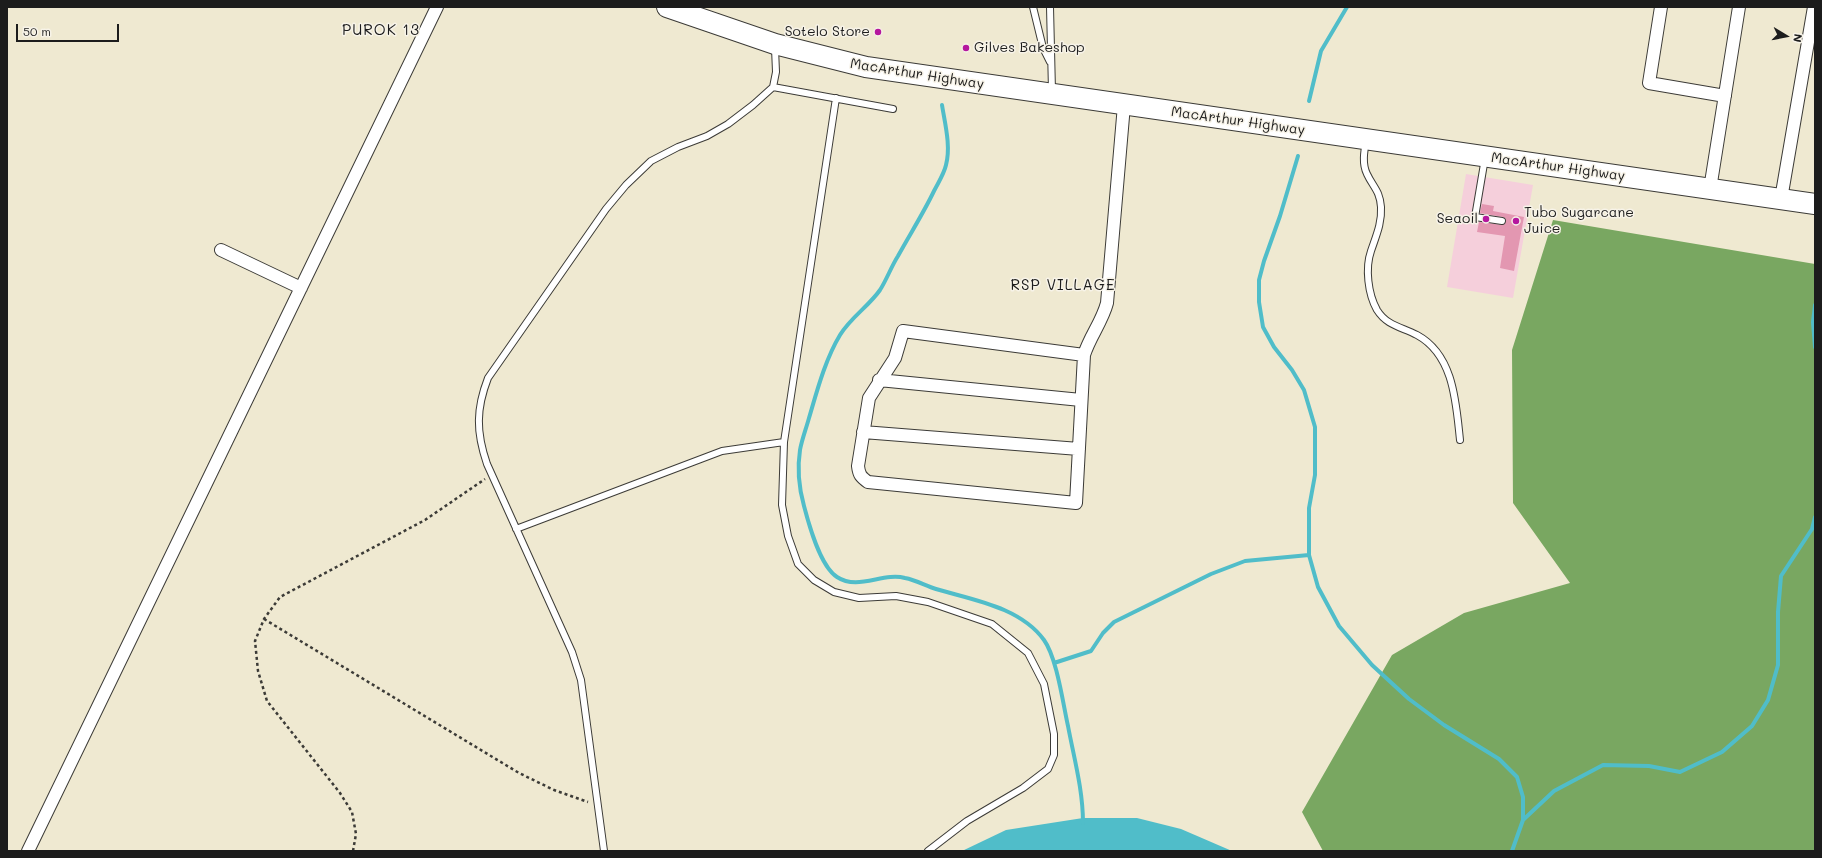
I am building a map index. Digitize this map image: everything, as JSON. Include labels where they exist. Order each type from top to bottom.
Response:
[{"type":"highway","name":"MacArthur Highway","points":[[667,7],[775,44],[866,67],[1815,204]]},
{"type":"street","points":[[28,851],[437,7]]},
{"type":"street","points":[[1661,7],[1649,83],[1725,96]]},
{"type":"street","points":[[1710,189],[1739,7]]},
{"type":"street","points":[[1781,199],[1814,7]]},
{"type":"street","points":[[1084,355],[903,331],[895,358],[879,380],[869,398],[858,466],[859,474],[868,482],[1076,503],[1084,355],[1088,343],[1103,317],[1107,303],[1124,105]]},
{"type":"street","points":[[222,250],[301,288]]},
{"type":"street","points":[[879,380],[1082,400]]},
{"type":"street","points":[[863,432],[1078,449]]},
{"type":"lane","points":[[1033,7],[1043,48],[1051,64]]},
{"type":"lane","points":[[1050,7],[1052,94]]},
{"type":"lane","points":[[604,851],[581,680],[572,652],[491,474],[482,449],[479,432],[481,395],[488,378],[606,209],[626,185],[651,161],[678,147],[707,136],[728,124],[753,105],[773,87],[776,72],[775,44]]},
{"type":"lane","points":[[773,87],[893,109]]},
{"type":"lane","points":[[836,98],[784,442],[782,505],[788,536],[798,564],[814,580],[834,592],[859,598],[896,596],[928,602],[992,624],[1028,653],[1044,684],[1054,734],[1054,755],[1048,769],[1023,788],[967,821],[928,851]]},
{"type":"lane","points":[[1366,140],[1364,167],[1366,173],[1377,189],[1381,208],[1380,225],[1370,251],[1368,263],[1370,292],[1377,309],[1387,322],[1402,330],[1417,335],[1433,346],[1442,359],[1452,384],[1460,440]]},
{"type":"lane","points":[[1486,157],[1475,217],[1502,221]]},
{"type":"lane","points":[[516,529],[716,453],[744,447],[784,442]]},
{"type":"path","points":[[353,851],[356,834],[352,812],[340,793],[267,701],[258,671],[255,641],[264,619],[280,597],[425,520],[491,474]]},
{"type":"path","points":[[264,619],[519,773],[554,790],[597,805]]},
{"type":"shaded area","points":[[1466,174],[1533,185],[1513,298],[1447,287]]},
{"type":"green space","points":[[1553,220],[1815,264],[1815,851],[1323,851],[1302,812],[1392,655],[1464,613],[1570,583],[1513,503],[1512,350]]},
{"type":"water","points":[[1083,818],[1137,818],[1181,829],[1232,851],[962,851],[1006,830]]},
{"type":"building","points":[[1482,204],[1494,206],[1493,211],[1524,217],[1514,271],[1500,268],[1505,236],[1477,232],[1479,222],[1502,225],[1506,222],[1506,219],[1503,217],[1480,213]]},
{"type":"waterway","points":[[1309,101],[1321,51],[1347,7]]},
{"type":"waterway","points":[[942,105],[948,143],[945,168],[885,282],[871,301],[844,329],[830,355],[818,386],[801,446],[799,457],[801,492],[809,524],[820,555],[831,572],[837,577],[845,581],[853,582],[862,582],[888,577],[909,579],[936,589],[980,601],[1009,612],[1034,629],[1044,640],[1053,658],[1062,694],[1080,786],[1083,823]]},
{"type":"waterway","points":[[1298,156],[1280,216],[1264,261],[1259,280],[1259,302],[1263,327],[1274,347],[1292,370],[1304,390],[1315,427],[1315,475],[1309,508],[1309,555],[1318,587],[1339,626],[1372,665],[1409,699],[1444,725],[1499,759],[1517,777],[1523,797],[1523,820]]},
{"type":"waterway","points":[[1815,305],[1813,322],[1815,347]]},
{"type":"waterway","points":[[1512,851],[1523,820],[1554,791],[1603,765],[1649,766],[1680,772],[1722,752],[1752,726],[1768,700],[1778,665],[1778,612],[1781,576],[1812,529],[1815,517]]},
{"type":"waterway","points":[[1054,663],[1091,651],[1103,633],[1114,622],[1211,574],[1245,561],[1309,555]]},
{"type":"place","name":"Sotelo Store","points":[[878,32]]},
{"type":"place","name":"Gilves Bakeshop","points":[[966,48]]},
{"type":"place","name":"Seaoil","points":[[1486,219]]},
{"type":"place","name":"Tubo Sugarcane Juice","points":[[1516,221]]},
{"type":"district","name":"PUROK 13","points":[[381,30]]},
{"type":"district","name":"RSP VILLAGE","points":[[1063,285]]}]
